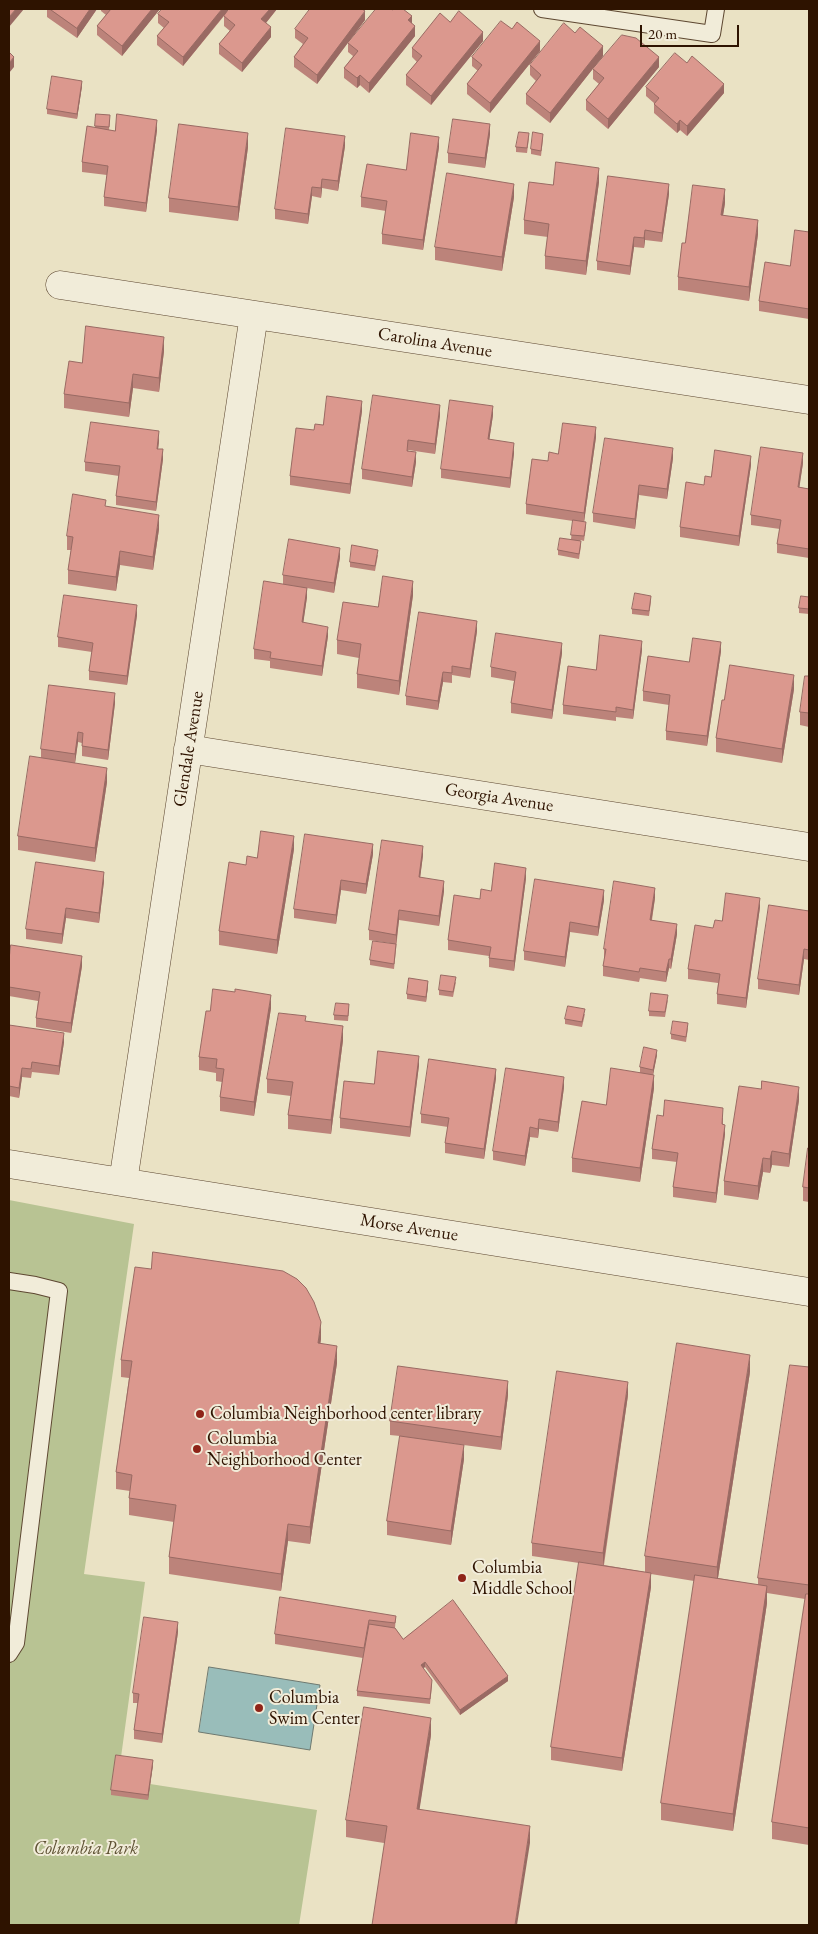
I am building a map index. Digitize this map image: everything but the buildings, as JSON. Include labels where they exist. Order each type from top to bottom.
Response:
[{"type":"street","name":"Carolina Avenue","points":[[60,285],[809,400]]},
{"type":"street","name":"Glendale Avenue","points":[[123,1182],[254,315]]},
{"type":"street","name":"Georgia Avenue","points":[[188,749],[809,847]]},
{"type":"street","name":"Morse Avenue","points":[[9,1164],[809,1292]]},
{"type":"lane","points":[[542,9],[712,34],[716,9]]},
{"type":"lane","points":[[9,1281],[35,1285],[59,1292],[16,1643],[9,1654]]},
{"type":"green space","name":"Columbia Park","points":[[9,1200],[134,1224],[84,1574],[145,1582],[118,1779],[317,1810],[299,1925],[9,1925]]},
{"type":"water","name":"Columbia Swim Center","points":[[209,1667],[320,1685],[310,1750],[199,1732]]},
{"type":"place","name":"Columbia Neighborhood center library","points":[[200,1414]]},
{"type":"place","name":"Columbia Neighborhood Center","points":[[197,1449]]},
{"type":"place","name":"Columbia Middle School","points":[[462,1578]]},
{"type":"place","name":"Columbia Swim Center","points":[[259,1708]]}]
